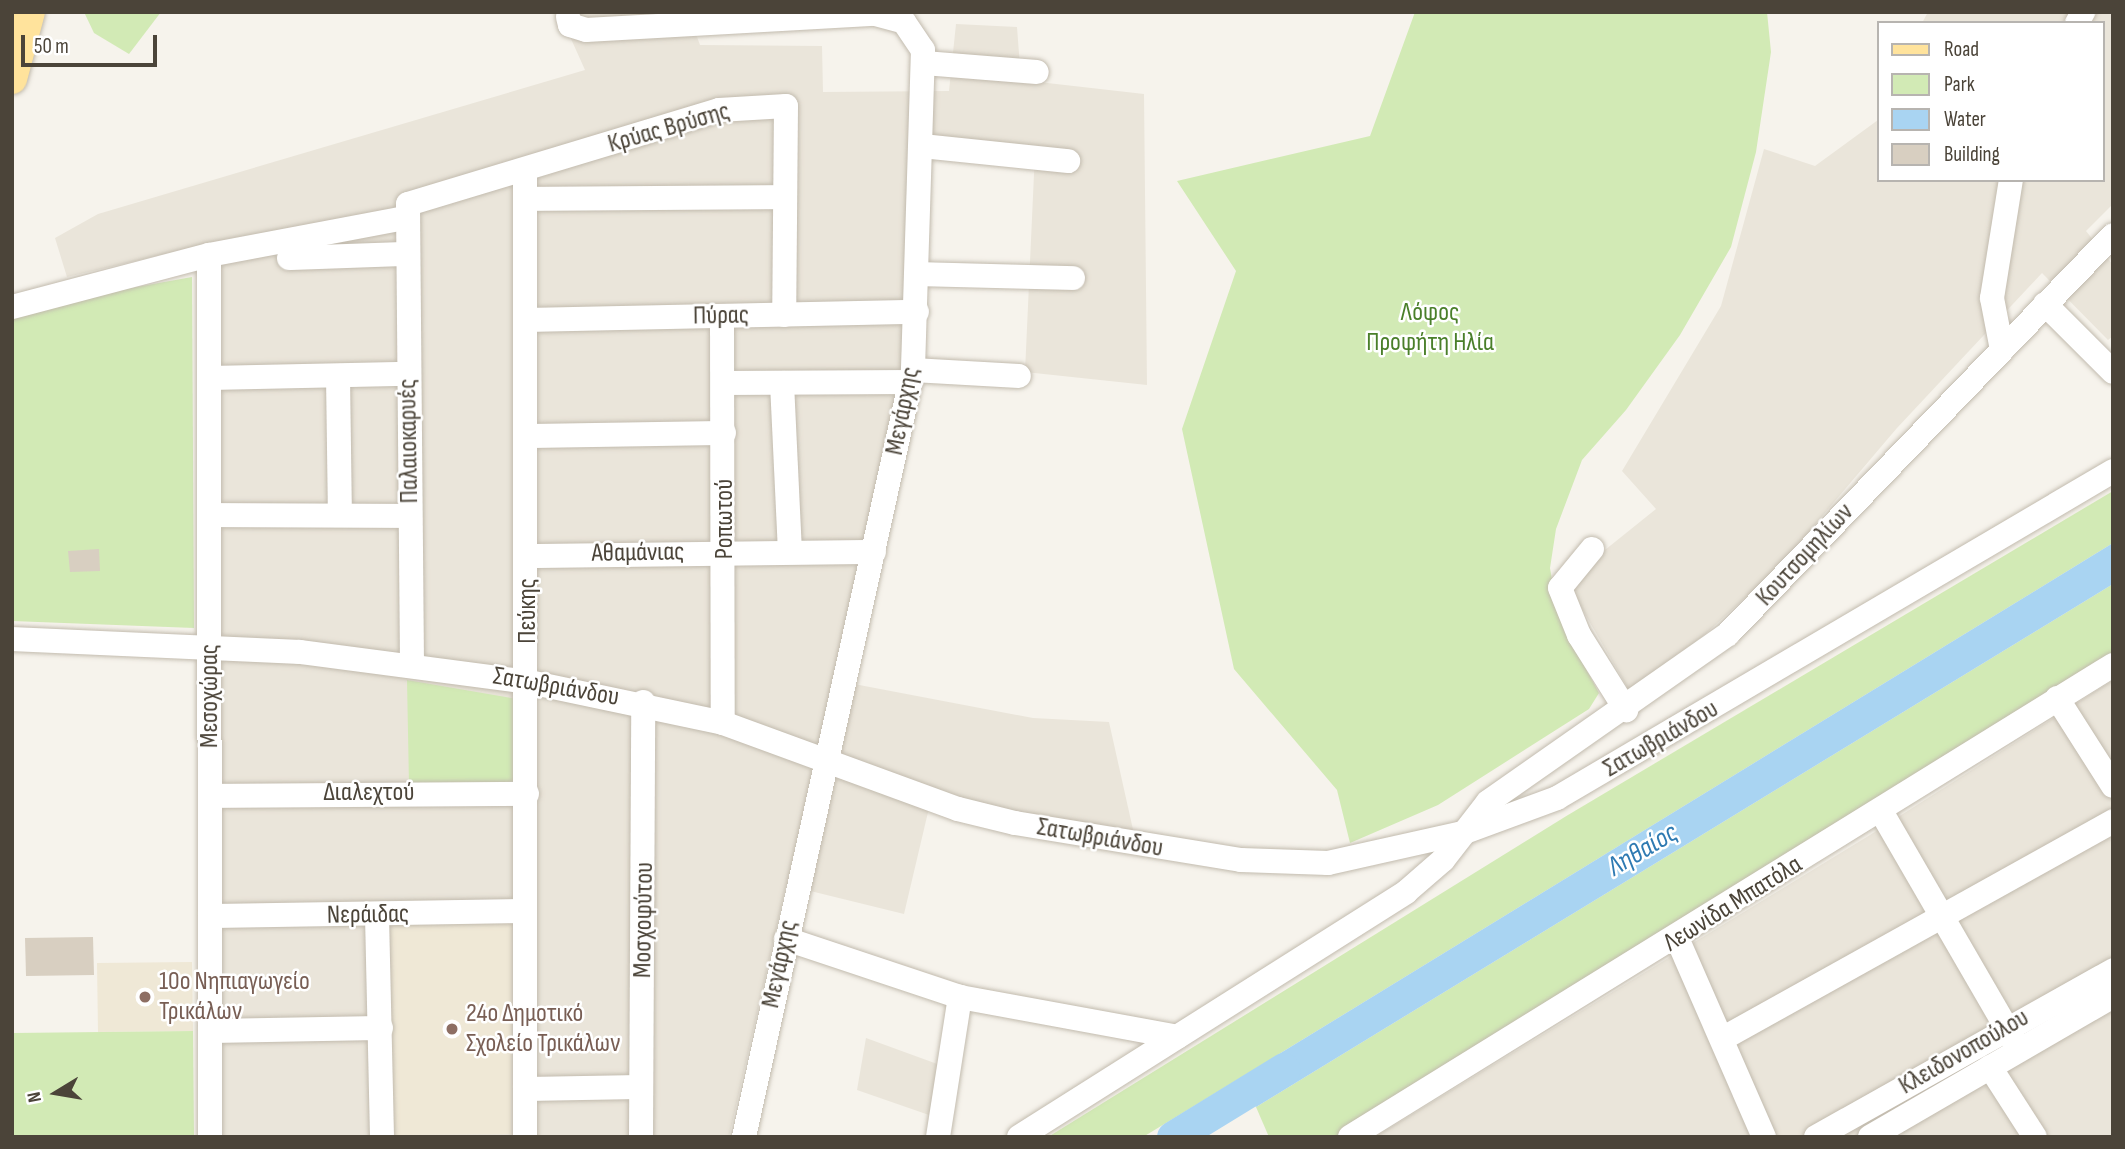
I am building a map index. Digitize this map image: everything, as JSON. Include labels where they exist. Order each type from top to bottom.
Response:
[{"type":"main road","points":[[12,79],[30,12]]},
{"type":"street","name":"Μεγάρχης","points":[[568,17],[576,30],[586,30],[882,15],[904,22],[918,36],[924,63],[917,312],[912,376],[874,552],[824,759],[744,1137]]},
{"type":"street","points":[[924,63],[1037,72]]},
{"type":"street","name":"Κρύας Βρύσης","points":[[404,218],[411,203],[719,110],[786,106],[783,315]]},
{"type":"street","points":[[922,146],[1068,161]]},
{"type":"street","name":"Πεύκης","points":[[524,170],[529,682],[525,1137]]},
{"type":"street","points":[[2002,350],[1992,309],[2011,182]]},
{"type":"street","points":[[525,199],[785,197]]},
{"type":"street","points":[[12,307],[209,255],[404,218]]},
{"type":"street","name":"Παλαιοκαρυές","points":[[404,218],[412,664]]},
{"type":"street","name":"Κουτσομηλίων","points":[[1019,1137],[1406,892],[1434,869],[1462,833],[1506,788],[1626,710],[1758,607],[2113,235]]},
{"type":"street","points":[[289,258],[405,254]]},
{"type":"street","name":"Μεσοχώρας","points":[[209,255],[210,1137]]},
{"type":"street","points":[[918,274],[1073,278]]},
{"type":"street","points":[[2045,304],[2113,372]]},
{"type":"street","name":"Πύρας","points":[[526,320],[917,312]]},
{"type":"street","name":"Ροπωτού","points":[[722,316],[726,551],[723,723]]},
{"type":"street","points":[[210,378],[408,374]]},
{"type":"street","points":[[338,376],[340,515]]},
{"type":"street","points":[[723,383],[782,383],[912,376],[1019,376]]},
{"type":"street","points":[[782,383],[790,551]]},
{"type":"street","points":[[527,436],[724,433]]},
{"type":"street","name":"Σατωβριάνδου","points":[[12,639],[210,647],[412,664],[529,682],[643,702],[723,723],[958,809],[1120,844],[1241,860],[1328,863],[1462,833],[1583,784],[2113,471]]},
{"type":"street","points":[[210,515],[410,516]]},
{"type":"street","points":[[1592,548],[1560,588],[1579,635],[1626,710]]},
{"type":"street","name":"Αθαμάνιας","points":[[528,556],[726,551],[874,552]]},
{"type":"street","name":"Λεωνίδα Μπατόλα","points":[[1350,1137],[1882,813],[2057,698],[2113,665]]},
{"type":"street","points":[[2057,698],[2113,786]]},
{"type":"street","name":"Μοσχοφύτου","points":[[641,1137],[643,702]]},
{"type":"street","name":"Διαλεχτού","points":[[210,796],[527,794]]},
{"type":"street","points":[[1882,813],[1945,915],[2019,1050]]},
{"type":"street","points":[[1722,1039],[2113,821]]},
{"type":"street","name":"Νεράιδας","points":[[210,916],[377,916],[525,911]]},
{"type":"street","points":[[377,916],[382,1137]]},
{"type":"street","points":[[1677,938],[1765,1137]]},
{"type":"street","points":[[786,939],[960,998],[1177,1037]]},
{"type":"street","name":"Κλειδονοπούλου","points":[[1816,1137],[1858,1126],[2006,1028],[2110,983]]},
{"type":"street","name":"Κλειδονοπούλου","points":[[1870,1137],[2019,1050],[2110,983]]},
{"type":"street","points":[[938,1137],[960,998]]},
{"type":"street","points":[[210,1031],[381,1028]]},
{"type":"street","points":[[1990,1067],[2035,1137]]},
{"type":"street","points":[[525,1089],[641,1087]]},
{"type":"shaded area","points":[[559,12],[688,12],[700,45],[822,46],[823,92],[949,91],[956,24],[1017,27],[1021,80],[1144,94],[1147,385],[1025,372],[1035,152],[911,138],[902,374],[833,680],[1033,718],[1109,722],[1134,834],[1033,818],[933,791],[904,914],[786,885],[729,1137],[222,1137],[220,241],[67,277],[55,238],[98,214],[585,70]]},
{"type":"shaded area","points":[[1928,12],[2113,12],[2113,204],[2086,231],[2113,265],[2113,336],[2108,340],[2042,273],[1897,428],[1778,568],[1703,636],[1629,690],[1570,588],[1590,562],[1656,509],[1622,471],[1721,306],[1764,149],[1815,166],[1876,121],[1876,182],[2104,182],[2104,21],[1923,21]]},
{"type":"shaded area","points":[[2113,680],[2113,1137],[1375,1137],[1870,835]]},
{"type":"shaded area","name":"24ο Δημοτικό Σχολείο Τρικάλων","points":[[512,922],[511,1134],[393,1135],[390,924]]},
{"type":"shaded area","name":"10ο Νηπιαγωγείο Τρικάλων","points":[[192,962],[193,1031],[98,1032],[97,963]]},
{"type":"shaded area","points":[[866,1038],[940,1065],[929,1115],[857,1090]]},
{"type":"green space","points":[[84,12],[161,12],[129,54],[94,33]]},
{"type":"green space","name":"Λόφος Προφήτη Ηλία","points":[[1415,12],[1767,12],[1771,52],[1756,152],[1731,247],[1680,335],[1626,410],[1582,460],[1556,529],[1550,568],[1554,592],[1571,641],[1599,693],[1589,709],[1438,805],[1350,843],[1337,790],[1234,669],[1182,429],[1236,271],[1177,181],[1370,136]]},
{"type":"green space","points":[[192,277],[194,628],[12,621],[12,316],[64,300]]},
{"type":"green space","points":[[2113,491],[2113,543],[1143,1137],[1048,1137],[1568,815]]},
{"type":"green space","points":[[2113,584],[2113,654],[1336,1137],[1269,1137],[1256,1107]]},
{"type":"green space","points":[[407,680],[517,699],[516,787],[409,785]]},
{"type":"green space","points":[[193,1031],[194,1137],[12,1137],[12,1033]]},
{"type":"water","name":"Ληθαίος","points":[[2113,543],[2113,584],[1256,1107],[1240,1078]]},
{"type":"building","points":[[99,549],[100,571],[70,572],[68,551]]},
{"type":"building","points":[[93,937],[94,975],[26,976],[25,938]]},
{"type":"waterway","name":"Ληθαίος","points":[[1173,1137],[1284,1069]]},
{"type":"place","name":"10ο Νηπιαγωγείο Τρικάλων","points":[[145,997]]},
{"type":"place","name":"24ο Δημοτικό Σχολείο Τρικάλων","points":[[452,1029]]}]
